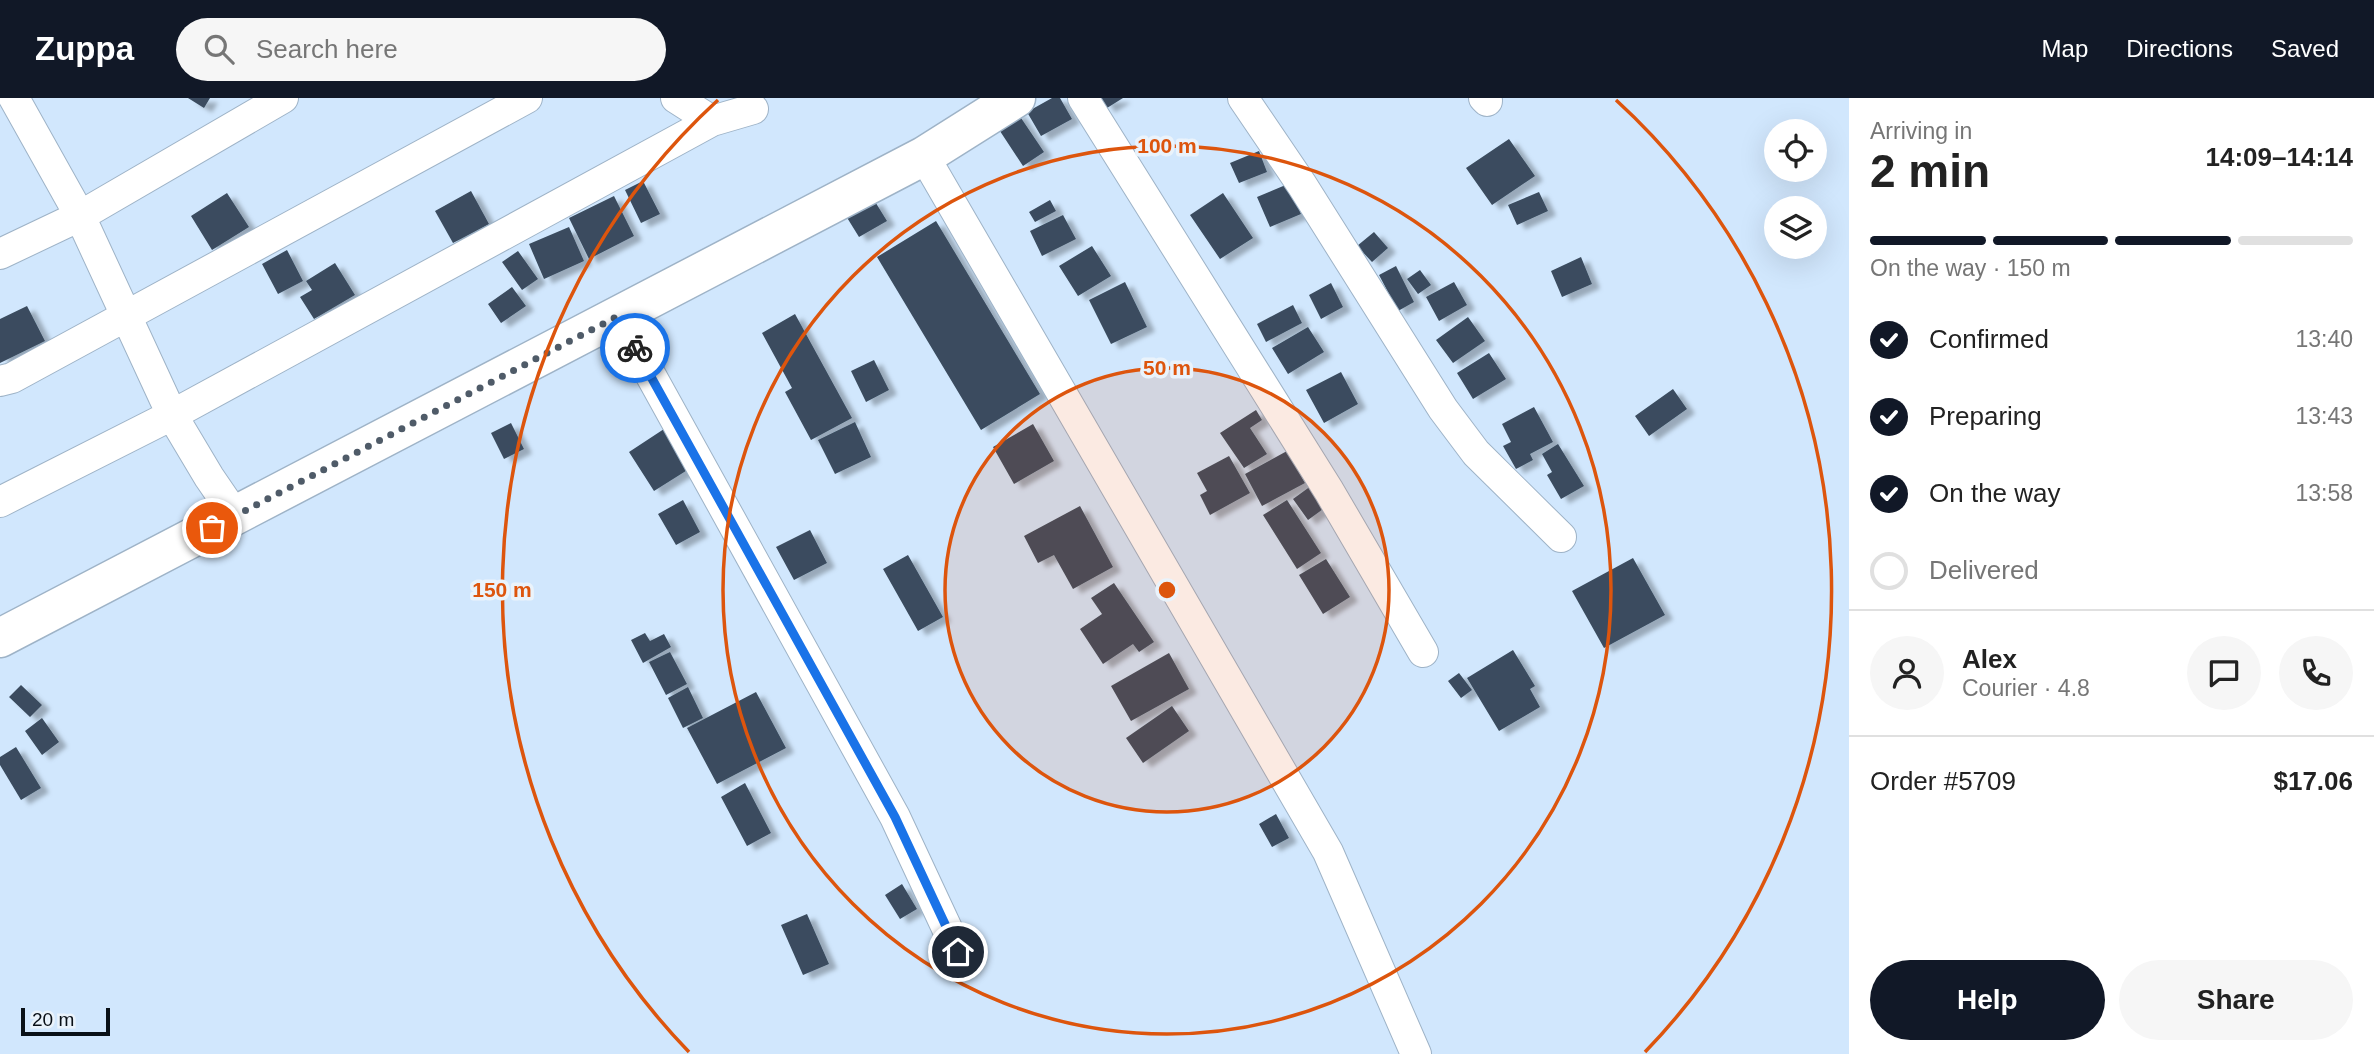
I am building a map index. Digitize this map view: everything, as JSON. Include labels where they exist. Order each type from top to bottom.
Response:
[{"type":"street","points":[[14,98],[80,216],[172,415],[235,515]]},
{"type":"street","points":[[0,381],[12,378],[527,98]]},
{"type":"street","points":[[676,98],[712,121]]},
{"type":"street","points":[[0,638],[924,156],[1016,98]]},
{"type":"street","points":[[1083,98],[1329,491],[1423,652]]},
{"type":"street","points":[[1243,98],[1302,185],[1443,409],[1476,453],[1560,537]]},
{"type":"street","points":[[0,254],[80,216],[278,99]]},
{"type":"street","points":[[0,502],[172,415],[712,121],[753,109]]},
{"type":"street","points":[[924,156],[1328,852],[1416,1054]]},
{"type":"street","points":[[618,316],[895,817],[958,952]]},
{"type":"building","points":[[188,98],[210,98],[204,108]]},
{"type":"building","points":[[1052,98],[1060,98],[1072,119],[1041,136],[1027,112]]},
{"type":"building","points":[[1101,98],[1123,98],[1107,108]]},
{"type":"building","points":[[1017,112],[1044,152],[1023,166],[996,125]]},
{"type":"building","points":[[1509,139],[1535,176],[1492,205],[1466,168]]},
{"type":"building","points":[[1259,151],[1267,172],[1239,183],[1230,163]]},
{"type":"building","points":[[643,181],[660,214],[641,223],[625,190]]},
{"type":"building","points":[[1288,184],[1301,214],[1270,227],[1257,197]]},
{"type":"building","points":[[471,191],[489,224],[453,243],[435,211]]},
{"type":"building","points":[[1539,192],[1548,211],[1517,225],[1508,205]]},
{"type":"building","points":[[227,193],[249,227],[212,250],[191,216]]},
{"type":"building","points":[[1223,193],[1253,238],[1220,259],[1190,215]]},
{"type":"building","points":[[614,196],[634,236],[589,259],[569,218]]},
{"type":"building","points":[[874,200],[887,221],[859,237],[846,216]]},
{"type":"building","points":[[1050,200],[1056,211],[1035,222],[1029,212]]},
{"type":"building","points":[[1063,215],[1076,239],[1042,256],[1030,231]]},
{"type":"building","points":[[936,221],[1040,394],[981,430],[877,257]]},
{"type":"building","points":[[569,227],[584,261],[544,279],[529,244]]},
{"type":"building","points":[[1374,232],[1388,248],[1372,262],[1357,246]]},
{"type":"building","points":[[1092,246],[1111,276],[1078,296],[1059,266]]},
{"type":"building","points":[[287,250],[303,281],[278,294],[262,264]]},
{"type":"building","points":[[518,251],[538,279],[522,290],[502,262]]},
{"type":"building","points":[[1581,257],[1592,284],[1562,297],[1551,271]]},
{"type":"building","points":[[335,263],[355,295],[314,319],[300,297],[312,290],[306,281]]},
{"type":"building","points":[[1396,266],[1414,302],[1398,311],[1379,275]]},
{"type":"building","points":[[1420,270],[1431,285],[1418,294],[1407,279]]},
{"type":"building","points":[[1125,282],[1147,327],[1111,344],[1089,300]]},
{"type":"building","points":[[1454,282],[1467,305],[1439,321],[1426,297]]},
{"type":"building","points":[[1331,283],[1343,307],[1321,319],[1309,295]]},
{"type":"building","points":[[512,287],[526,306],[501,323],[488,304]]},
{"type":"building","points":[[1293,305],[1302,323],[1266,342],[1257,324]]},
{"type":"building","points":[[27,306],[45,341],[0,363],[0,319]]},
{"type":"building","points":[[795,314],[852,418],[811,440],[785,392],[792,388],[762,333]]},
{"type":"building","points":[[1468,317],[1485,341],[1453,363],[1436,340]]},
{"type":"building","points":[[1308,327],[1324,352],[1288,374],[1272,348]]},
{"type":"building","points":[[1489,353],[1506,379],[1473,399],[1457,373]]},
{"type":"building","points":[[874,360],[889,390],[866,402],[851,371]]},
{"type":"building","points":[[1341,372],[1358,404],[1324,423],[1306,390]]},
{"type":"building","points":[[1673,389],[1687,409],[1649,436],[1635,416]]},
{"type":"building","points":[[1534,407],[1553,442],[1530,454],[1533,460],[1516,469],[1503,446],[1511,442],[1502,424]]},
{"type":"building","points":[[1256,410],[1262,420],[1250,428],[1267,454],[1244,468],[1220,433]]},
{"type":"building","points":[[855,422],[871,457],[835,474],[818,440]]},
{"type":"building","points":[[511,423],[524,449],[504,459],[491,433]]},
{"type":"building","points":[[1033,424],[1054,461],[1014,484],[993,447]]},
{"type":"building","points":[[664,429],[689,469],[654,491],[629,452]]},
{"type":"building","points":[[1558,444],[1584,486],[1561,499],[1547,475],[1552,472],[1542,454]]},
{"type":"building","points":[[1287,451],[1305,483],[1262,506],[1245,474]]},
{"type":"building","points":[[1229,456],[1250,493],[1210,515],[1200,495],[1207,491],[1197,473]]},
{"type":"building","points":[[1315,483],[1330,504],[1308,520],[1293,499]]},
{"type":"building","points":[[683,500],[700,532],[676,545],[658,514]]},
{"type":"building","points":[[1287,500],[1321,553],[1297,569],[1263,515]]},
{"type":"building","points":[[1080,506],[1113,567],[1073,589],[1054,555],[1038,563],[1024,536]]},
{"type":"building","points":[[810,530],[827,563],[794,580],[776,547]]},
{"type":"building","points":[[908,555],[943,617],[918,631],[883,569]]},
{"type":"building","points":[[1633,558],[1665,615],[1604,648],[1572,591]]},
{"type":"building","points":[[1326,559],[1350,597],[1323,614],[1299,575]]},
{"type":"building","points":[[1114,583],[1154,642],[1139,652],[1133,644],[1103,664],[1080,629],[1102,614],[1091,598]]},
{"type":"building","points":[[645,633],[650,641],[664,634],[671,647],[643,663],[631,640]]},
{"type":"building","points":[[1513,650],[1535,686],[1530,689],[1540,707],[1499,731],[1467,678]]},
{"type":"building","points":[[670,652],[687,684],[666,695],[649,662]]},
{"type":"building","points":[[1169,653],[1189,689],[1131,721],[1111,686]]},
{"type":"building","points":[[1459,673],[1472,690],[1461,698],[1448,681]]},
{"type":"building","points":[[21,685],[42,705],[30,717],[9,697]]},
{"type":"building","points":[[688,687],[703,718],[683,728],[668,698]]},
{"type":"building","points":[[756,692],[786,748],[717,784],[687,728]]},
{"type":"building","points":[[1172,706],[1189,731],[1143,763],[1126,738]]},
{"type":"building","points":[[42,718],[59,742],[42,755],[25,731]]},
{"type":"building","points":[[16,747],[41,788],[21,800],[0,765],[0,757]]},
{"type":"building","points":[[745,783],[771,833],[747,846],[721,797]]},
{"type":"building","points":[[1276,814],[1289,838],[1272,847],[1259,824]]},
{"type":"building","points":[[902,884],[917,909],[900,919],[885,895]]},
{"type":"building","points":[[807,914],[829,964],[803,975],[781,925]]},
{"type":"way so far","points":[[212,528],[618,316],[635,348]]},
{"type":"route","points":[[635,348],[895,817],[958,952]]}]
